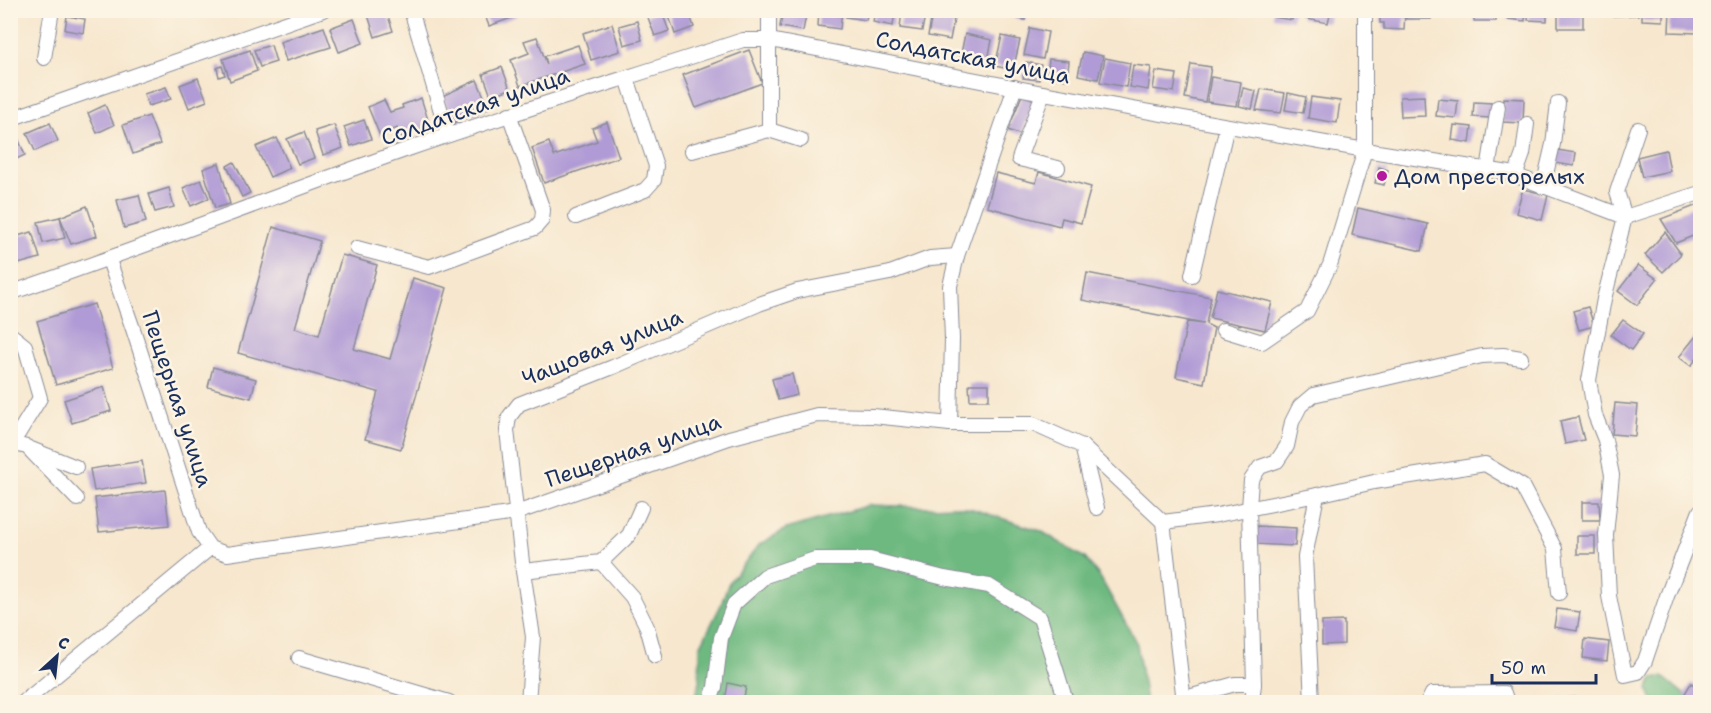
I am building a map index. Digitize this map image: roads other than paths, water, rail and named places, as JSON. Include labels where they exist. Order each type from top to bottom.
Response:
[{"type":"street","points":[[44,58],[52,10]]},
{"type":"street","points":[[10,118],[323,10]]},
{"type":"street","points":[[411,10],[448,135]]},
{"type":"street","points":[[769,10],[769,130]]},
{"type":"street","points":[[1223,330],[1262,342],[1307,311],[1330,265],[1365,150],[1365,10]]},
{"type":"street","name":"Солдатская улица","points":[[10,293],[109,260],[448,135],[743,40],[770,40],[1043,93],[1488,170],[1515,176],[1625,217]]},
{"type":"street","points":[[576,217],[645,190],[654,180],[656,166],[627,78]]},
{"type":"street","points":[[950,424],[952,339],[950,286],[957,256],[1015,87]]},
{"type":"street","points":[[1043,93],[1019,159],[1058,168]]},
{"type":"street","points":[[1543,186],[1553,144],[1558,104]]},
{"type":"street","points":[[1488,170],[1498,107]]},
{"type":"street","points":[[357,248],[429,267],[534,228],[542,220],[543,210],[509,114]]},
{"type":"street","points":[[1515,176],[1523,154],[1527,124]]},
{"type":"street","points":[[1192,275],[1227,126]]},
{"type":"street","points":[[1638,129],[1617,192],[1625,217],[1604,299],[1589,380],[1612,476],[1606,535],[1609,596],[1625,675],[1638,672],[1645,661],[1667,596],[1701,511]]},
{"type":"street","points":[[692,151],[769,130],[801,140]]},
{"type":"street","points":[[1625,217],[1701,193]]},
{"type":"street","name":"Чащовая улица","points":[[528,702],[533,638],[507,430],[509,417],[519,404],[613,367],[759,304],[797,291],[890,273],[930,258],[957,256]]},
{"type":"street","name":"Пещерная улица","points":[[109,260],[199,532],[210,548],[227,554],[516,513],[729,438],[817,415],[873,416],[950,424],[1032,424],[1082,446],[1163,522]]},
{"type":"street","points":[[10,334],[25,346],[40,398],[18,434],[10,441],[76,467]]},
{"type":"street","points":[[1252,702],[1254,684],[1249,508],[1251,480],[1260,467],[1276,461],[1287,446],[1292,422],[1300,406],[1313,394],[1482,356],[1503,355],[1521,358]]},
{"type":"street","points":[[1082,446],[1097,508]]},
{"type":"street","points":[[27,447],[76,499]]},
{"type":"street","points":[[1254,684],[1235,684],[1184,700],[1163,522],[1217,515],[1374,482],[1485,464],[1522,486],[1555,549],[1559,593]]},
{"type":"street","points":[[1312,702],[1305,557],[1317,495]]},
{"type":"street","points":[[523,571],[601,562],[629,535],[641,508]]},
{"type":"street","points":[[24,702],[210,548]]},
{"type":"street","points":[[710,702],[715,687],[721,638],[734,604],[765,576],[815,559],[870,559],[944,578],[989,586],[1040,618],[1065,698],[1064,702]]},
{"type":"street","points":[[601,562],[632,597],[647,627],[654,656]]},
{"type":"street","points":[[299,658],[449,702]]},
{"type":"street","points":[[1428,702],[1432,694],[1504,693],[1507,702]]},
{"type":"place","name":"Дом престорелых","points":[[1382,176]]}]
